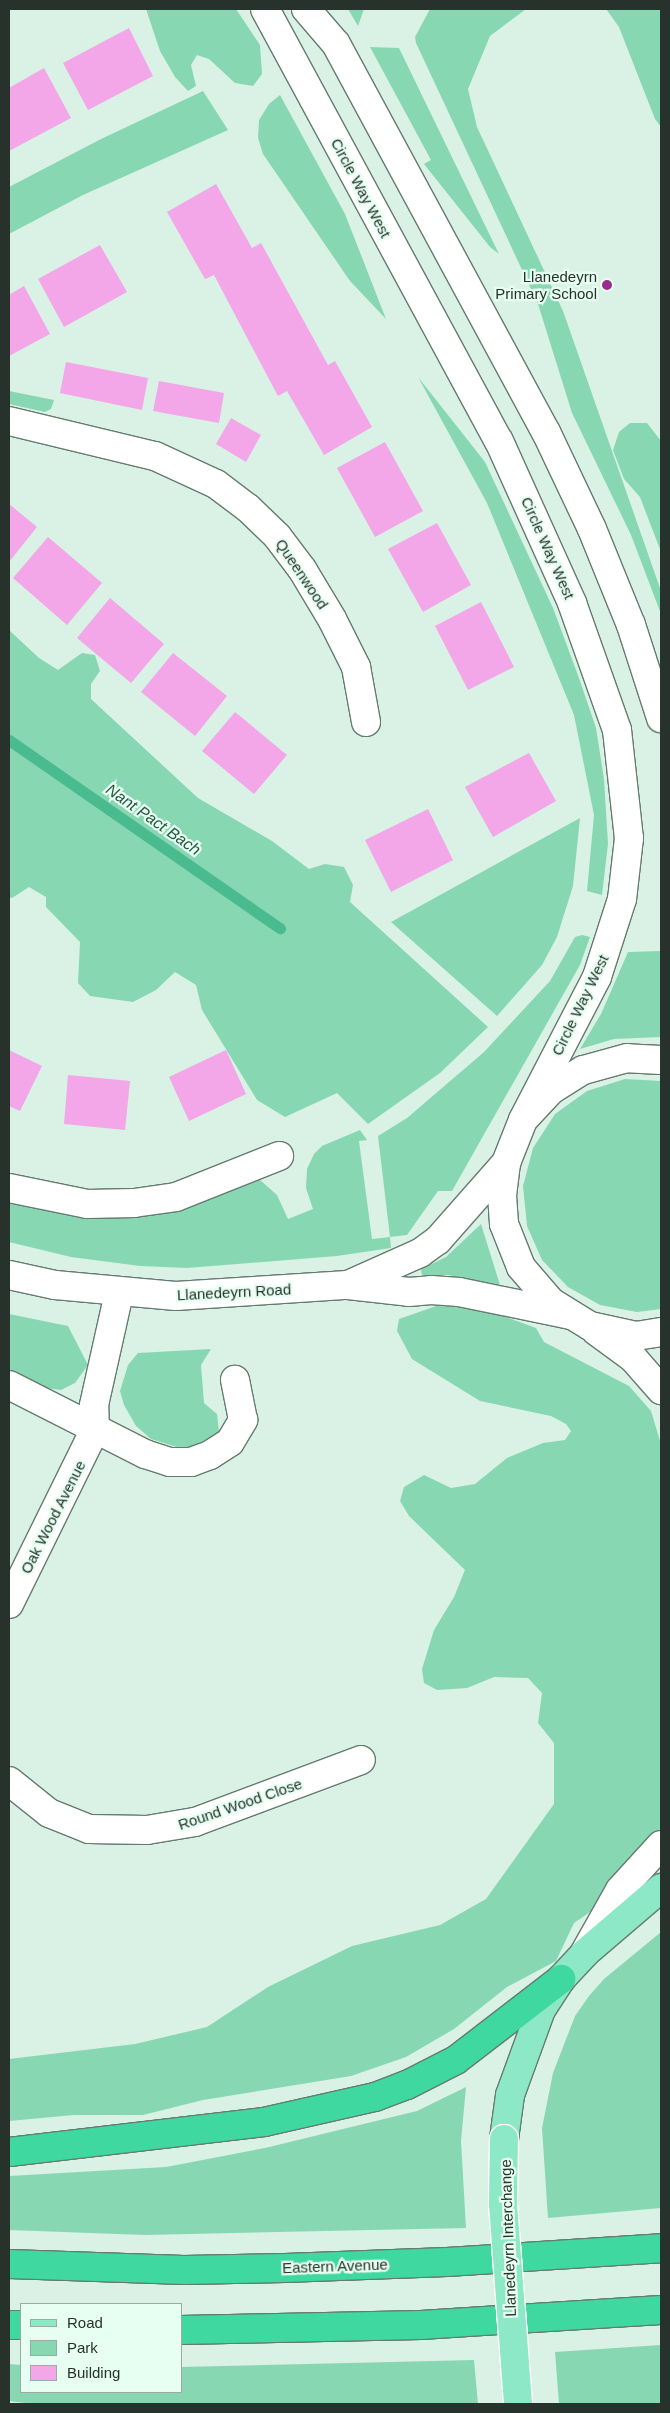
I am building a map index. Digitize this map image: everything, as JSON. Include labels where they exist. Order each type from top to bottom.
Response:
[{"type":"highway","points":[[9,2152],[264,2122],[374,2097],[407,2085],[456,2060],[561,1979]]},
{"type":"highway","name":"Eastern Avenue","points":[[9,2264],[184,2270],[276,2268],[447,2262],[661,2248]]},
{"type":"highway","points":[[182,2330],[421,2325],[661,2310]]},
{"type":"main road","name":"Llanedeyrn Interchange","points":[[518,2404],[503,2204],[504,2139],[510,2095],[520,2062],[541,2010],[561,1979],[585,1954],[661,1888]]},
{"type":"street","name":"Circle Way West","points":[[265,9],[499,441],[572,603],[617,730],[629,838],[622,899],[597,977],[523,1120],[506,1163]]},
{"type":"street","points":[[306,9],[336,44]]},
{"type":"street","points":[[325,9],[336,44],[546,432],[624,607],[653,686],[661,718]]},
{"type":"street","name":"Queenwood","points":[[9,421],[155,456],[216,484],[248,508],[277,536],[302,569],[332,619],[356,667],[366,722]]},
{"type":"street","points":[[523,1120],[552,1089],[583,1070],[627,1058],[661,1060]]},
{"type":"street","points":[[9,1188],[88,1204],[134,1203],[176,1197],[279,1156]]},
{"type":"street","points":[[506,1163],[502,1195],[504,1224],[521,1267],[551,1302],[581,1320],[633,1358],[661,1390]]},
{"type":"street","name":"Llanedeyrn Road","points":[[348,1284],[420,1253],[438,1240],[506,1163]]},
{"type":"street","name":"Llanedeyrn Road","points":[[9,1275],[56,1285],[119,1293],[220,1295],[348,1284],[410,1292],[459,1292],[581,1320],[636,1336],[661,1332]]},
{"type":"street","points":[[95,1429],[94,1405],[119,1293]]},
{"type":"street","points":[[9,1385],[145,1454],[170,1462],[191,1462],[210,1455],[230,1442],[243,1420],[235,1380]]},
{"type":"street","name":"Oak Wood Avenue","points":[[9,1604],[95,1429]]},
{"type":"street","name":"Round Wood Close","points":[[9,1781],[49,1813],[89,1829],[147,1830],[195,1822],[361,1760]]},
{"type":"street","points":[[585,1954],[620,1890],[661,1846]]},
{"type":"green space","points":[[146,9],[236,9],[260,45],[262,74],[253,86],[235,83],[209,59],[197,55],[191,65],[196,86],[188,91],[175,77],[160,51]]},
{"type":"green space","points":[[348,9],[364,9],[358,26]]},
{"type":"green space","points":[[430,9],[526,9],[490,36],[468,89],[477,127],[563,311],[661,591],[661,614],[631,535],[572,413],[538,304],[416,43],[415,37]]},
{"type":"green space","points":[[606,9],[661,9],[661,127],[655,119],[619,27]]},
{"type":"green space","points":[[370,47],[399,48],[499,254],[490,247],[424,164],[431,160]]},
{"type":"green space","points":[[203,91],[228,130],[83,195],[9,234],[9,187],[101,139]]},
{"type":"green space","points":[[280,95],[345,214],[386,319],[350,281],[263,154],[258,138],[259,120],[269,104]]},
{"type":"green space","points":[[418,377],[485,462],[553,608],[579,678],[596,728],[604,779],[608,844],[602,895],[587,891],[594,815],[574,715],[487,503]]},
{"type":"green space","points":[[9,391],[54,400],[51,409],[45,412],[9,404]]},
{"type":"green space","points":[[630,423],[647,423],[661,441],[661,552],[640,497],[624,479],[613,450],[619,432]]},
{"type":"green space","points":[[9,630],[39,658],[58,670],[82,653],[95,655],[100,671],[91,684],[91,699],[198,798],[272,841],[309,869],[325,864],[344,867],[353,885],[350,902],[488,1027],[440,1073],[368,1124],[337,1093],[285,1117],[257,1100],[202,1010],[196,985],[175,972],[156,990],[133,1002],[90,996],[78,983],[80,942],[46,907],[46,897],[29,887],[12,898],[9,897]]},
{"type":"green space","points":[[580,818],[573,886],[557,937],[542,965],[497,1016],[391,922]]},
{"type":"green space","points":[[582,935],[590,937],[580,965],[452,1191],[438,1191],[407,1235],[390,1237],[378,1136],[407,1118],[484,1052],[550,981],[575,937]]},
{"type":"green space","points":[[661,951],[661,1037],[614,1039],[580,1049],[601,1014],[628,952]]},
{"type":"green space","points":[[625,1079],[661,1081],[661,1309],[637,1312],[600,1305],[568,1287],[542,1260],[527,1226],[523,1186],[533,1148],[555,1114],[587,1091]]},
{"type":"green space","points":[[360,1130],[367,1140],[359,1141],[372,1239],[390,1237],[391,1248],[337,1256],[187,1268],[140,1266],[71,1257],[9,1242],[9,1198],[36,1203],[260,1180],[277,1195],[288,1219],[313,1209],[306,1188],[307,1169],[314,1154],[322,1146]]},
{"type":"green space","points":[[481,1224],[500,1285],[448,1275],[422,1275],[421,1269],[446,1257]]},
{"type":"green space","points":[[439,1305],[476,1306],[536,1328],[544,1342],[629,1386],[651,1411],[661,1444],[661,1828],[596,1908],[574,1923],[556,1961],[507,1987],[454,2029],[406,2057],[351,2076],[203,2100],[143,2115],[74,2115],[9,2121],[9,2059],[135,2044],[207,2027],[268,1987],[352,1946],[440,1925],[486,1899],[554,1804],[554,1743],[538,1723],[542,1693],[528,1678],[494,1677],[467,1688],[437,1690],[424,1683],[422,1669],[434,1630],[454,1597],[465,1570],[409,1516],[400,1501],[404,1487],[424,1475],[451,1488],[475,1484],[507,1458],[543,1443],[565,1440],[571,1431],[566,1424],[551,1416],[480,1401],[412,1359],[397,1331],[399,1319]]},
{"type":"green space","points":[[9,1314],[68,1326],[88,1365],[75,1383],[61,1390],[46,1388],[9,1369]]},
{"type":"green space","points":[[211,1349],[201,1365],[204,1403],[217,1414],[219,1432],[197,1447],[180,1448],[151,1439],[136,1426],[124,1405],[120,1391],[128,1365],[138,1353]]},
{"type":"green space","points":[[661,1932],[661,2208],[548,2218],[542,2128],[553,2073],[575,2016],[604,1979]]},
{"type":"green space","points":[[466,2087],[461,2141],[466,2228],[145,2235],[9,2230],[9,2176],[166,2167],[265,2148],[417,2111]]},
{"type":"green space","points":[[661,2345],[661,2404],[559,2404],[555,2352]]},
{"type":"green space","points":[[474,2360],[478,2404],[33,2404],[9,2401],[9,2364],[20,2365],[20,2393],[182,2393],[182,2367]]},
{"type":"building","points":[[129,28],[153,76],[88,110],[63,63]]},
{"type":"building","points":[[44,68],[71,118],[9,151],[9,88]]},
{"type":"building","points":[[216,184],[252,248],[261,243],[328,365],[335,361],[372,427],[324,455],[287,391],[278,396],[214,275],[205,279],[167,212]]},
{"type":"building","points":[[100,245],[127,292],[64,327],[38,279]]},
{"type":"building","points":[[24,286],[50,334],[9,356],[9,295]]},
{"type":"building","points":[[66,362],[148,378],[142,410],[60,393]]},
{"type":"building","points":[[159,381],[224,393],[219,423],[153,411]]},
{"type":"building","points":[[231,418],[261,435],[246,462],[216,444]]},
{"type":"building","points":[[385,442],[423,511],[375,537],[337,468]]},
{"type":"building","points":[[9,504],[37,527],[9,562]]},
{"type":"building","points":[[437,523],[471,585],[423,612],[388,549]]},
{"type":"building","points":[[48,537],[102,583],[67,625],[13,578]]},
{"type":"building","points":[[110,598],[164,644],[131,683],[77,638]]},
{"type":"building","points":[[481,602],[514,667],[468,690],[435,626]]},
{"type":"building","points":[[173,653],[227,696],[195,736],[141,692]]},
{"type":"building","points":[[235,712],[287,755],[254,794],[202,751]]},
{"type":"building","points":[[529,753],[556,801],[493,837],[465,787]]},
{"type":"building","points":[[428,809],[453,860],[391,892],[365,840]]},
{"type":"building","points":[[9,1050],[42,1066],[20,1111],[9,1106]]},
{"type":"building","points":[[226,1050],[246,1094],[189,1121],[169,1077]]},
{"type":"building","points":[[68,1075],[130,1081],[125,1130],[64,1124]]},
{"type":"waterway","name":"Nant Pact Bach","points":[[9,740],[280,928]]},
{"type":"place","name":"Llanedeyrn Primary School","points":[[607,285]]}]
